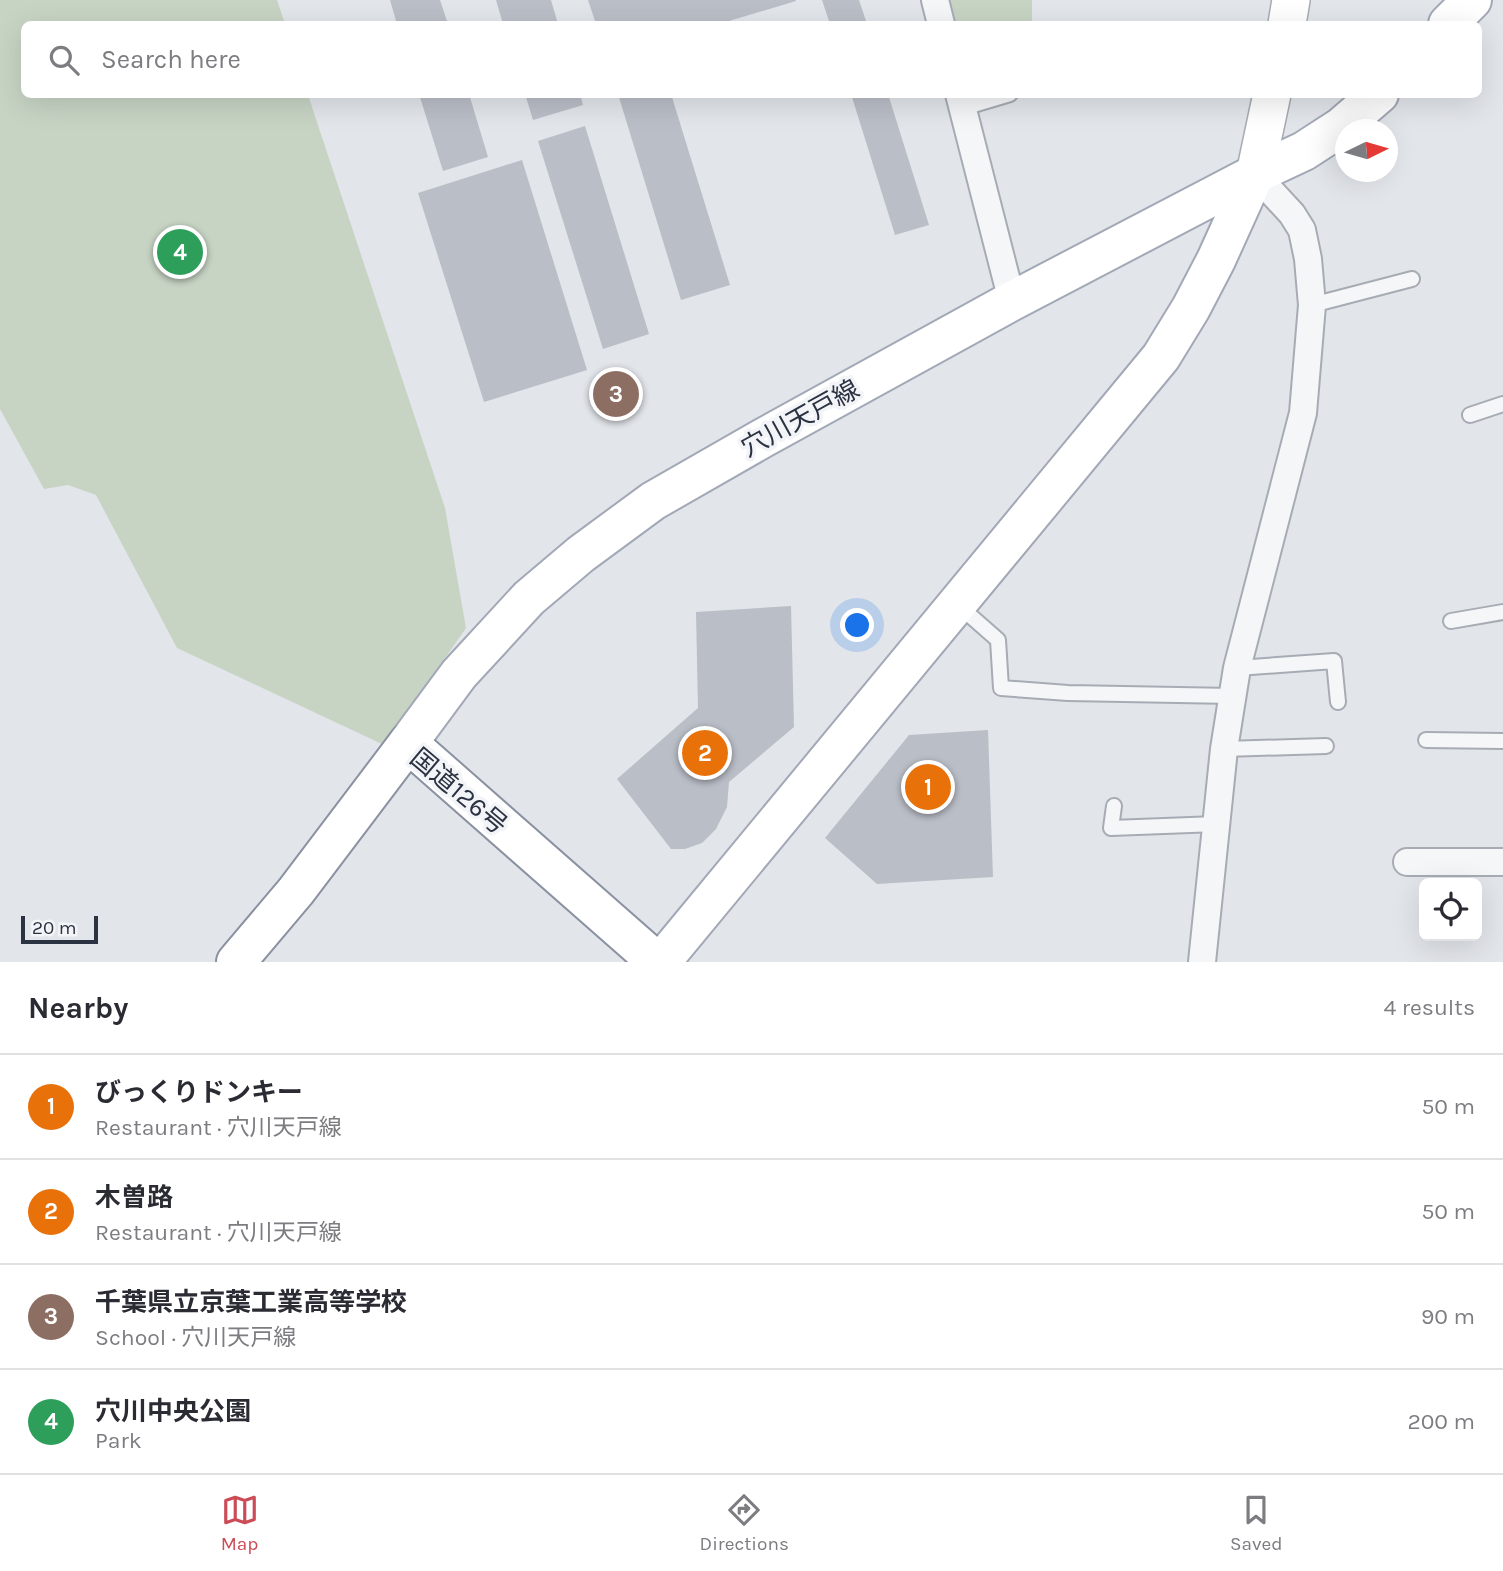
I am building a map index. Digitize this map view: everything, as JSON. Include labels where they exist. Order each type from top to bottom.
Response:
[{"type":"main road","points":[[1288,21],[1291,0]]},
{"type":"main road","points":[[1451,21],[1472,0]]},
{"type":"main road","points":[[659,962],[1161,357],[1216,260],[1255,174],[1271,98]]},
{"type":"main road","name":"穴川天戸線","points":[[408,743],[459,674],[529,598],[581,554],[653,501],[1012,301],[1304,151],[1341,127],[1374,98]]},
{"type":"main road","name":"国道126号","points":[[236,962],[296,891],[408,743],[659,962]]},
{"type":"street","points":[[935,0],[940,21]]},
{"type":"street","points":[[961,101],[1012,301]]},
{"type":"street","points":[[1202,962],[1224,749],[1237,668],[1303,413],[1312,305],[1308,259],[1302,230],[1292,214],[1255,174]]},
{"type":"street","points":[[1407,862],[1503,862]]},
{"type":"lane","points":[[961,101],[982,98]]},
{"type":"lane","points":[[1312,305],[1412,279]]},
{"type":"lane","points":[[1470,415],[1503,404]]},
{"type":"lane","points":[[957,604],[998,640],[1001,688],[1068,693],[1233,696]]},
{"type":"lane","points":[[1451,621],[1503,612]]},
{"type":"lane","points":[[1237,668],[1334,661],[1338,702]]},
{"type":"lane","points":[[1426,740],[1503,741]]},
{"type":"lane","points":[[1224,749],[1326,746]]},
{"type":"lane","points":[[1114,806],[1111,828],[1217,824]]},
{"type":"green space","points":[[0,0],[277,0],[284,21],[21,21],[21,98],[309,98],[445,508],[466,628],[384,745],[177,648],[96,495],[68,485],[44,489],[0,409]]},
{"type":"green space","points":[[946,0],[1032,0],[1032,21],[951,21]]},
{"type":"building","points":[[390,0],[440,0],[447,21],[396,21]]},
{"type":"building","points":[[496,0],[551,0],[557,21],[502,21]]},
{"type":"building","points":[[588,0],[796,0],[729,21],[595,21]]},
{"type":"building","points":[[822,0],[859,0],[866,21],[829,21]]},
{"type":"building","points":[[420,98],[470,98],[488,157],[443,171]]},
{"type":"building","points":[[526,98],[581,98],[583,105],[533,120]]},
{"type":"building","points":[[619,98],[672,98],[730,285],[681,300]]},
{"type":"building","points":[[852,98],[889,98],[929,225],[895,235]]},
{"type":"building","points":[[585,126],[649,334],[603,349],[538,141]]},
{"type":"building","points":[[522,160],[587,370],[484,402],[418,193]]},
{"type":"building","points":[[791,606],[794,727],[729,782],[727,807],[716,829],[702,843],[685,849],[671,849],[617,779],[698,708],[696,612]]},
{"type":"building","points":[[988,730],[993,877],[877,884],[825,838],[909,735]]},
{"type":"place","name":"穴川中央公園","points":[[180,252]]},
{"type":"place","name":"千葉県立京葉工業高等学校","points":[[616,394]]},
{"type":"place","name":"木曽路","points":[[705,753]]},
{"type":"place","name":"びっくりドンキー","points":[[928,787]]}]
